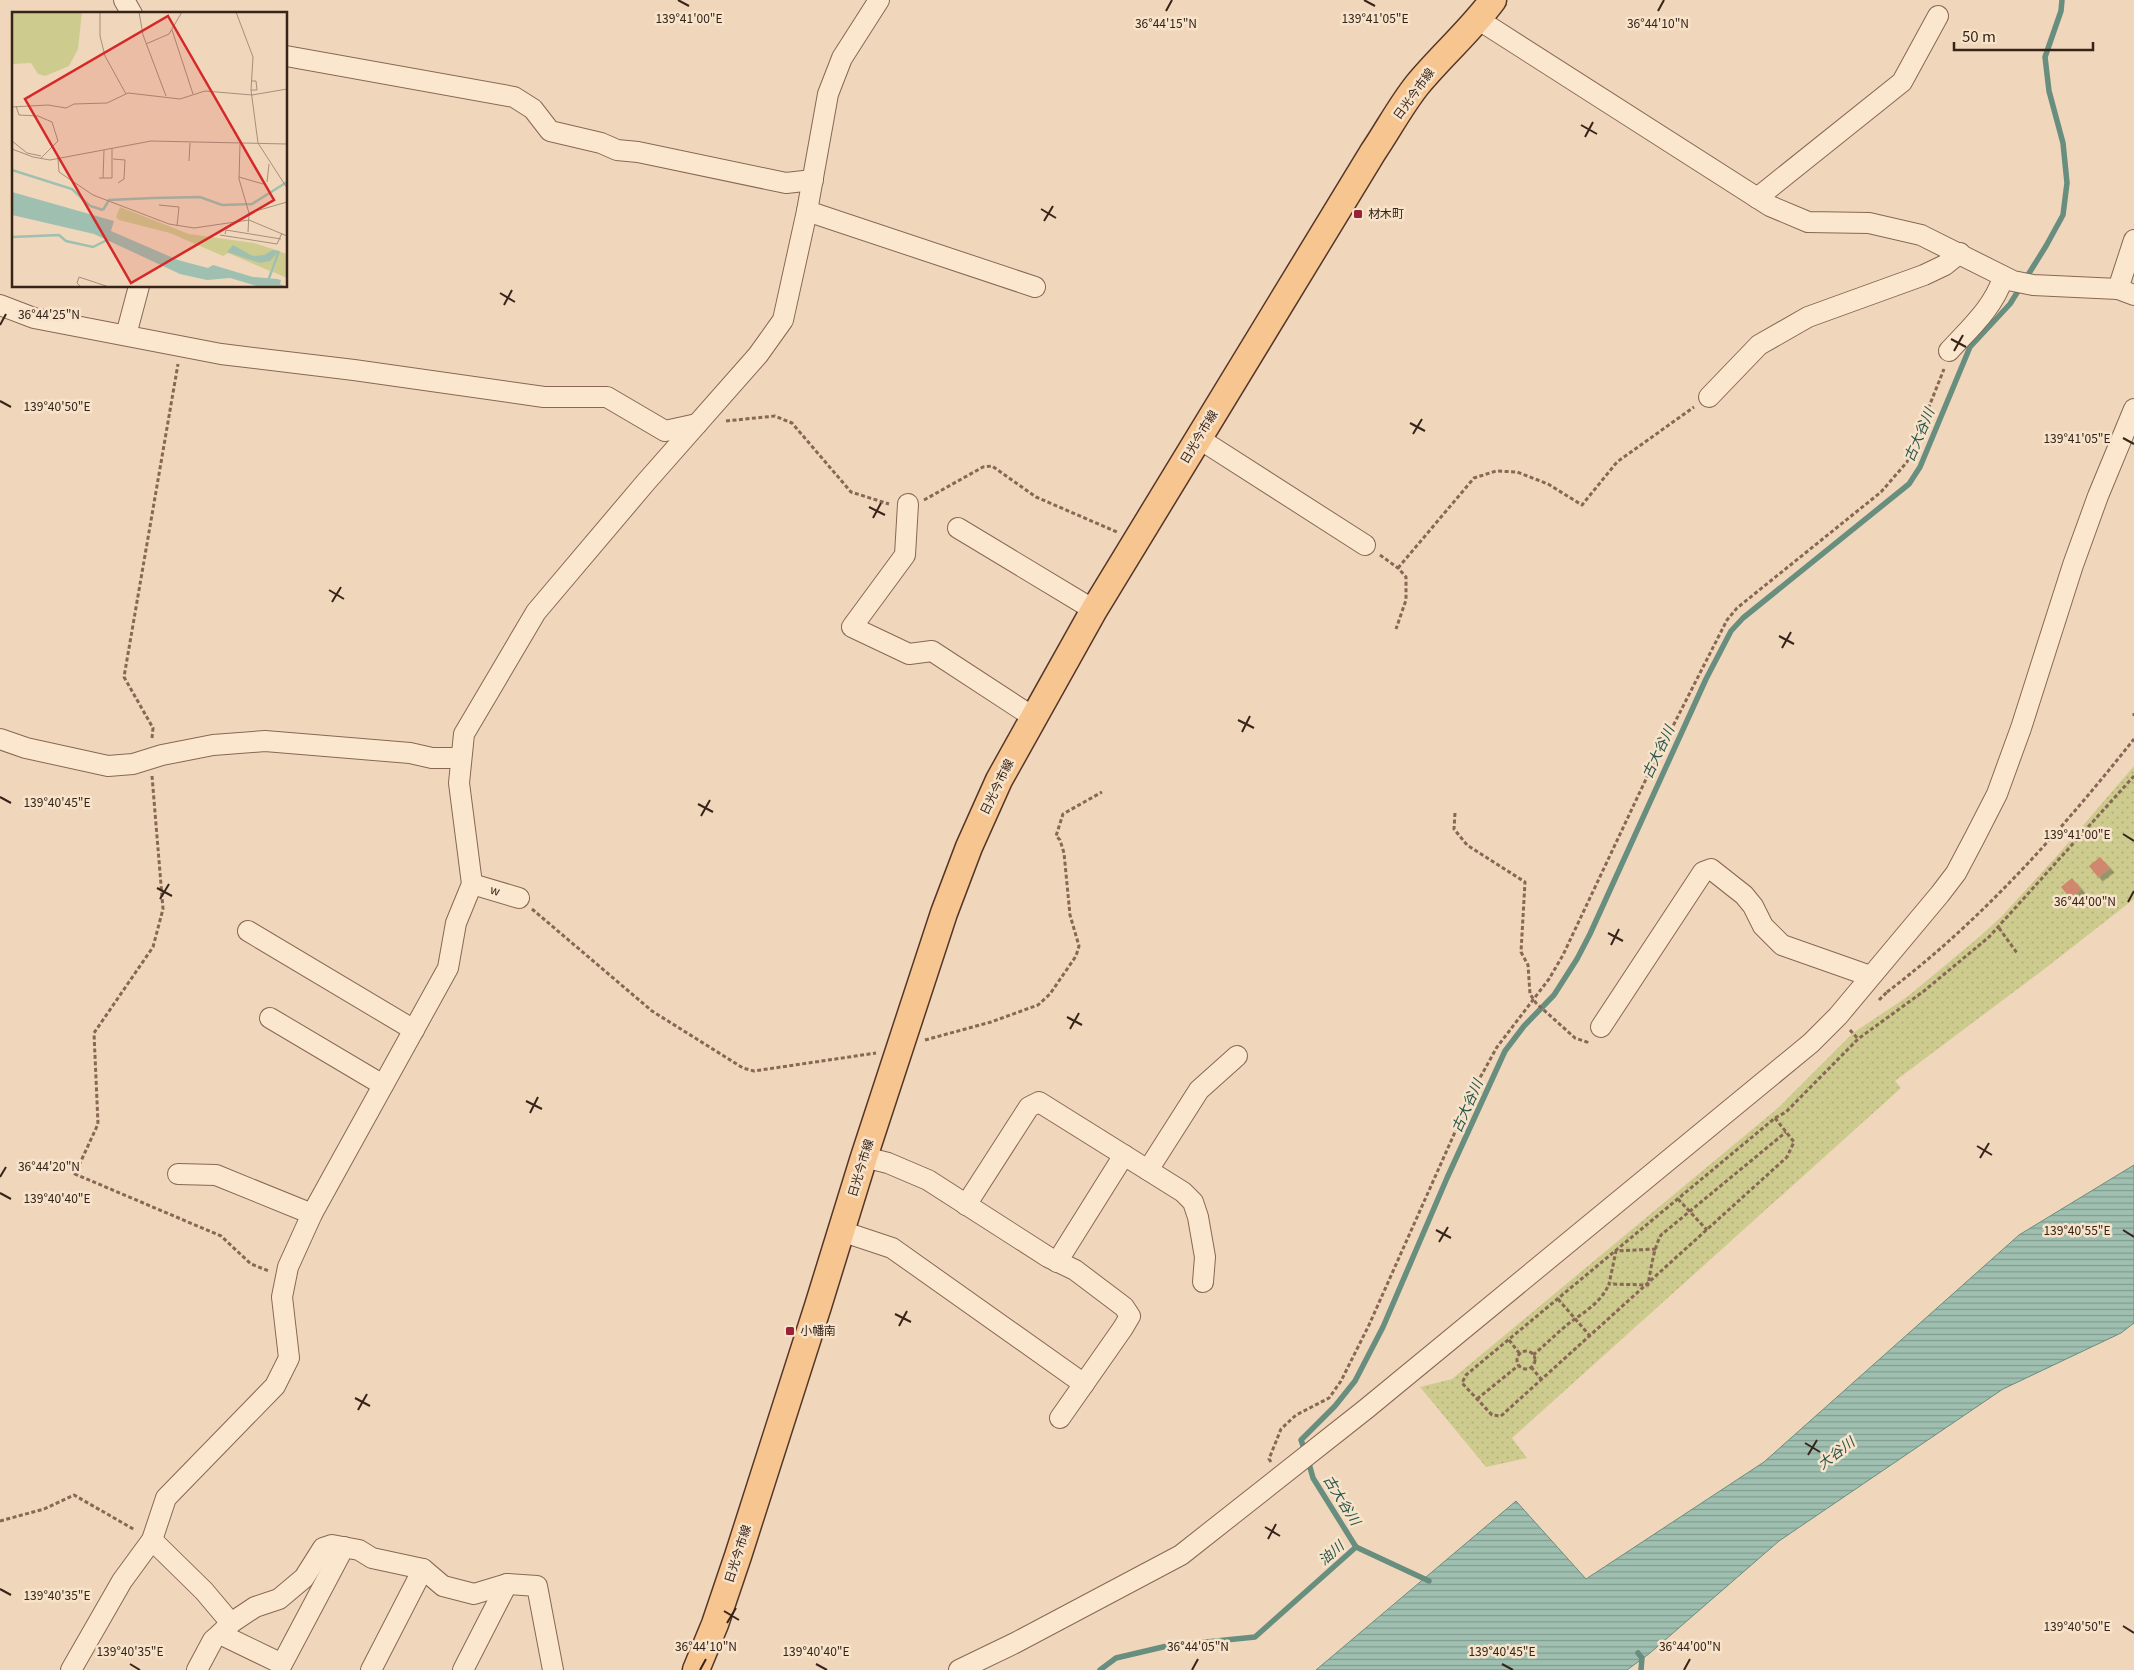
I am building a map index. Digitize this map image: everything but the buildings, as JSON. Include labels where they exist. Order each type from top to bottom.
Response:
[{"type":"main road","name":"日光今市線","points":[[696,1670],[715,1624],[738,1556],[864,1157],[947,904],[969,847],[999,780],[1094,610],[1373,152],[1417,85],[1486,10]]},
{"type":"street","points":[[124,0],[131,12]]},
{"type":"street","points":[[71,1670],[122,1582],[152,1540],[166,1498],[275,1386],[289,1358],[282,1297],[288,1267],[312,1214],[448,968],[456,923],[472,884],[459,783],[464,734],[536,612],[646,482],[758,355],[783,320],[807,211],[828,94],[842,58],[879,0]]},
{"type":"street","points":[[1486,10],[1757,198],[1770,206],[1808,222],[1869,223],[1921,235],[1960,253],[2008,280],[2033,285],[2126,292],[2134,240]]},
{"type":"street","points":[[1757,198],[1902,82],[1938,16]]},
{"type":"street","points":[[288,56],[514,96],[533,109],[550,131],[601,143],[617,150],[638,152],[786,184],[813,180]]},
{"type":"street","points":[[807,211],[1035,287]]},
{"type":"street","points":[[1709,397],[1759,345],[1808,317],[1924,275],[1945,265],[1960,253]]},
{"type":"street","points":[[1948,351],[1987,309],[2008,280]]},
{"type":"street","points":[[126,335],[138,288]]},
{"type":"street","points":[[0,305],[34,318],[221,354],[354,370],[544,397],[607,397],[665,431],[697,424]]},
{"type":"street","points":[[959,1670],[1015,1644],[1181,1555],[1320,1446],[1811,1043],[1838,1016],[1956,872],[1997,794],[2021,728],[2073,565],[2098,496],[2134,409]]},
{"type":"street","points":[[1198,438],[1365,545]]},
{"type":"street","points":[[908,504],[905,555],[852,627],[909,654],[932,651],[1033,717]]},
{"type":"street","points":[[958,528],[1094,610]]},
{"type":"street","points":[[0,739],[26,748],[108,766],[133,764],[151,758],[213,746],[265,741],[410,754],[432,758],[461,758]]},
{"type":"street","points":[[1600,1028],[1703,872],[1711,869],[1744,895],[1753,906],[1763,926],[1782,945],[1870,976]]},
{"type":"street","name":"w","points":[[472,884],[519,898]]},
{"type":"street","points":[[248,931],[414,1030]]},
{"type":"street","points":[[270,1018],[383,1085]]},
{"type":"street","points":[[1148,1170],[1199,1090],[1237,1056]]},
{"type":"street","points":[[966,1205],[1029,1106],[1039,1102],[1183,1192],[1193,1202],[1205,1257],[1203,1282]]},
{"type":"street","points":[[1057,1262],[1124,1155]]},
{"type":"street","points":[[864,1157],[888,1163],[928,1180],[1057,1262],[1076,1270],[1124,1307],[1130,1316],[1060,1418]]},
{"type":"street","points":[[178,1174],[216,1175],[312,1214]]},
{"type":"street","points":[[841,1232],[892,1248],[1084,1384]]},
{"type":"street","points":[[152,1540],[204,1591],[225,1628],[282,1664],[344,1547]]},
{"type":"street","points":[[197,1670],[213,1640],[225,1628],[255,1607],[279,1599],[304,1578],[323,1548],[332,1545],[359,1550],[372,1558],[423,1569],[443,1586],[474,1594],[507,1584],[537,1586],[553,1670]]},
{"type":"street","points":[[370,1670],[423,1569]]},
{"type":"street","points":[[462,1670],[507,1584]]},
{"type":"path","points":[[181,346],[124,677],[153,728],[151,758],[163,909],[153,947],[94,1033],[98,1124],[75,1174],[221,1236],[250,1264],[286,1278]]},
{"type":"path","points":[[1287,1472],[1269,1459],[1281,1429],[1296,1414],[1329,1398],[1341,1380],[1369,1325],[1476,1085],[1497,1047],[1550,979],[1563,955],[1647,777],[1727,620],[1737,608],[1881,492],[1899,474],[1907,462],[1945,366],[1948,351]]},
{"type":"path","points":[[1398,568],[1474,478],[1496,471],[1517,472],[1548,484],[1582,505],[1617,462],[1709,397]]},
{"type":"path","points":[[697,424],[775,416],[792,423],[851,492],[890,504],[918,503],[982,467],[992,466],[1036,497],[1136,540]]},
{"type":"path","points":[[1365,545],[1398,568],[1406,577],[1406,600],[1396,629]]},
{"type":"path","points":[[1870,976],[1887,992],[1950,940],[2026,866],[2134,740]]},
{"type":"path","points":[[1775,1118],[1794,1142],[1787,1157],[1648,1285],[1501,1416],[1492,1415],[1462,1383],[1466,1375],[1775,1118],[1786,1112],[1858,1039],[1924,991],[1999,928],[2134,776]]},
{"type":"path","points":[[964,1030],[1038,1005],[1050,994],[1076,956],[1079,946],[1070,915],[1064,853],[1060,840],[1056,836],[1063,814],[1102,792]]},
{"type":"path","points":[[1455,813],[1454,829],[1467,845],[1525,882],[1521,952],[1528,965],[1530,994],[1533,999],[1575,1038],[1586,1042],[1600,1028]]},
{"type":"path","points":[[519,898],[652,1011],[743,1068],[754,1071],[840,1059]]},
{"type":"path","points":[[1999,928],[2017,953]]},
{"type":"path","points":[[1849,1028],[1858,1039]]},
{"type":"path","points":[[1648,1285],[1661,1235],[1786,1132]]},
{"type":"path","points":[[1678,1199],[1707,1230]]},
{"type":"path","points":[[1616,1251],[1656,1249]]},
{"type":"path","points":[[1533,1355],[1586,1312],[1606,1293],[1616,1251]]},
{"type":"path","points":[[1609,1284],[1648,1285]]},
{"type":"path","points":[[1558,1299],[1590,1336]]},
{"type":"path","points":[[1509,1340],[1520,1354]]},
{"type":"path","points":[[1519,1365],[1520,1354],[1526,1351],[1533,1355],[1535,1360],[1532,1367]]},
{"type":"path","points":[[1477,1399],[1519,1365]]},
{"type":"path","points":[[1519,1365],[1525,1368],[1532,1367]]},
{"type":"path","points":[[1532,1367],[1542,1380]]},
{"type":"path","points":[[0,1521],[44,1509],[74,1495],[152,1540]]},
{"type":"shaded area","points":[[2134,766],[2134,899],[1895,1081],[1901,1088],[1512,1438],[1527,1458],[1486,1467],[1420,1387],[1452,1379],[1778,1108],[1853,1033],[1907,997],[1978,938],[2000,918],[2056,857]]},
{"type":"water","name":"大谷川","points":[[2134,1165],[2134,1323],[2121,1333],[2003,1389],[1779,1541],[1650,1653],[1627,1670],[1316,1670],[1516,1501],[1586,1579],[1764,1462],[2019,1235]]},
{"type":"waterway","name":"古大谷川","points":[[1305,1451],[1301,1440],[1335,1406],[1355,1381],[1383,1327],[1447,1178],[1505,1051],[1524,1026],[1554,995],[1577,959],[1590,934],[1706,679],[1731,631],[1743,618],[1909,484],[1920,467],[1970,347],[2010,304],[2063,215],[2067,183],[2063,143],[2049,91],[2045,57],[2061,11],[2062,0]]},
{"type":"waterway","name":"古大谷川","points":[[1308,1460],[1313,1478],[1356,1547]]},
{"type":"waterway","name":"油川","points":[[1356,1547],[1429,1581]]},
{"type":"waterway","name":"油川","points":[[1100,1670],[1116,1658],[1167,1646],[1255,1637],[1356,1547]]},
{"type":"waterway","points":[[1638,1653],[1642,1658],[1641,1670]]},
{"type":"place","name":"材木町","points":[[1358,214]]},
{"type":"place","name":"小幡南","points":[[790,1331]]}]
